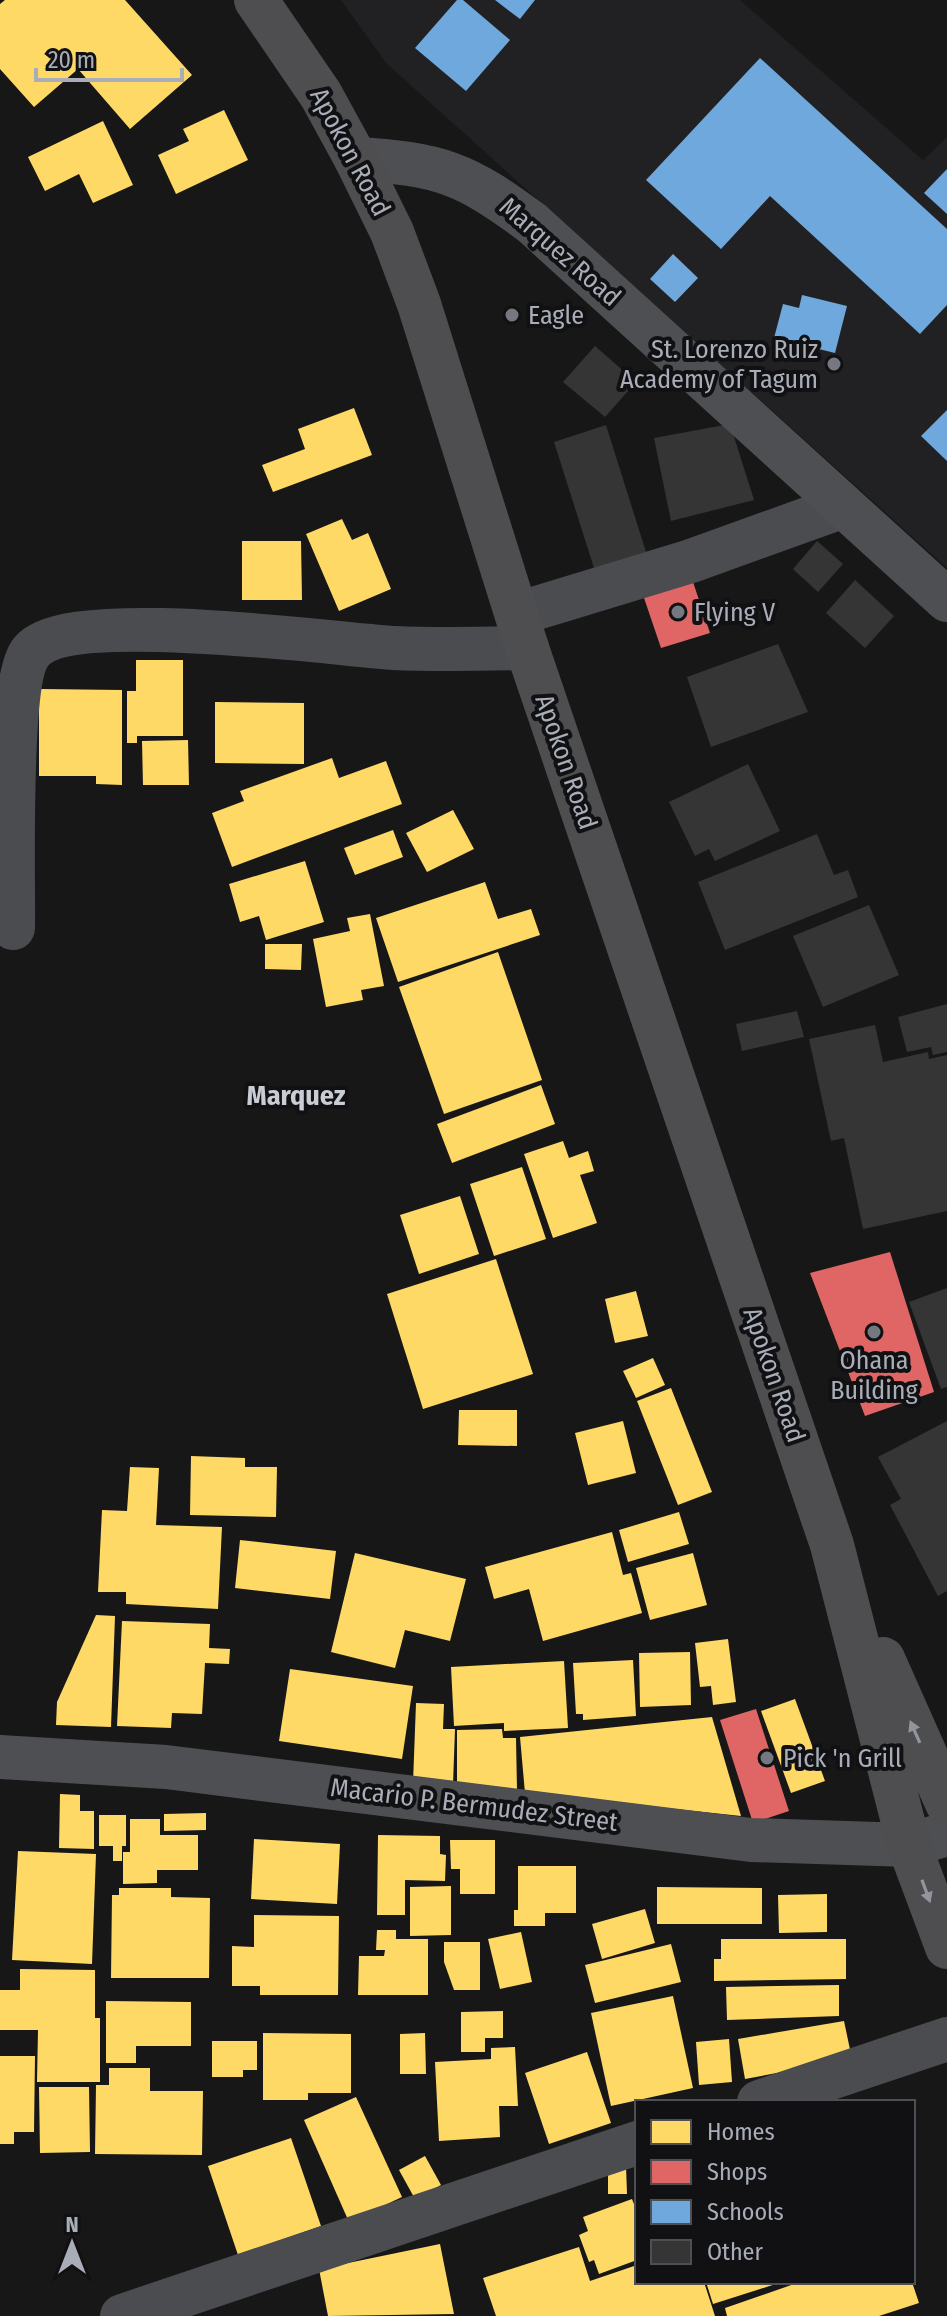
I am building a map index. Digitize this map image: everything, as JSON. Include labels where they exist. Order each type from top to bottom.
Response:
[{"type":"highway","name":"Apokon Road","points":[[256,0],[321,95],[356,159],[392,232],[419,304],[522,631],[832,1545],[928,1839],[947,1947]]},
{"type":"highway","name":"Apokon Road","points":[[832,1545],[947,1803]]},
{"type":"main road","name":"Marquez Road","points":[[356,159],[407,162],[449,172],[485,188],[532,223],[841,507],[947,600]]},
{"type":"main road","name":"Macario P. Bermudez Street","points":[[0,1757],[166,1767],[751,1840],[928,1839]]},
{"type":"street","points":[[13,928],[16,704],[30,652],[45,640],[73,634],[180,630],[422,649],[522,631],[691,561],[841,507]]},
{"type":"street","points":[[765,2100],[947,2039]]},
{"type":"street","points":[[122,2316],[635,2144]]},
{"type":"shaded area","name":"St. Lorenzo Ruiz Academy of Tagum","points":[[341,0],[740,0],[923,160],[947,137],[947,568],[386,63]]},
{"type":"building: Homes","points":[[5,0],[125,0],[192,75],[130,129],[78,69],[34,107],[0,69],[0,4]]},
{"type":"building: Homes","points":[[224,110],[248,160],[176,194],[158,155],[189,141],[183,129]]},
{"type":"building: Homes","points":[[103,121],[133,185],[93,203],[79,174],[45,191],[28,157]]},
{"type":"building: Homes","points":[[354,408],[372,455],[273,492],[262,465],[305,449],[298,429]]},
{"type":"building: Homes","points":[[342,519],[352,540],[368,533],[391,589],[339,611],[306,534]]},
{"type":"building: Homes","points":[[242,541],[301,541],[302,600],[242,600]]},
{"type":"building: Homes","points":[[136,660],[183,660],[183,736],[137,736],[137,743],[127,743],[127,691],[136,691]]},
{"type":"building: Homes","points":[[39,689],[122,690],[122,785],[96,784],[96,776],[39,776]]},
{"type":"building: Homes","points":[[215,702],[304,703],[304,764],[215,763]]},
{"type":"building: Homes","points":[[188,740],[189,785],[143,785],[142,741]]},
{"type":"building: Homes","points":[[332,758],[339,778],[386,761],[402,804],[232,867],[212,813],[244,801],[240,791]]},
{"type":"building: Homes","points":[[453,810],[474,849],[427,872],[406,833]]},
{"type":"building: Homes","points":[[393,830],[403,857],[355,875],[344,848]]},
{"type":"building: Homes","points":[[305,861],[324,922],[266,940],[259,916],[240,922],[229,884]]},
{"type":"building: Homes","points":[[485,882],[498,919],[531,909],[540,935],[398,982],[376,918]]},
{"type":"building: Homes","points":[[370,914],[384,986],[361,990],[363,1000],[326,1007],[313,939],[350,931],[347,918]]},
{"type":"building: Homes","points":[[265,944],[302,944],[301,970],[265,969]]},
{"type":"building: Homes","points":[[498,952],[542,1080],[444,1114],[399,987]]},
{"type":"building: Homes","points":[[541,1085],[555,1124],[452,1163],[437,1124]]},
{"type":"building: Homes","points":[[563,1141],[569,1158],[588,1151],[594,1171],[580,1175],[597,1223],[553,1238],[524,1154]]},
{"type":"building: Homes","points":[[522,1167],[546,1239],[494,1256],[470,1184]]},
{"type":"building: Homes","points":[[460,1196],[479,1254],[419,1274],[400,1215]]},
{"type":"building: Homes","points":[[496,1259],[533,1374],[423,1409],[387,1294]]},
{"type":"building: Homes","points":[[636,1291],[648,1336],[615,1343],[605,1299]]},
{"type":"building: Homes","points":[[653,1358],[665,1385],[636,1398],[623,1371]]},
{"type":"building: Homes","points":[[671,1388],[712,1492],[678,1505],[637,1401]]},
{"type":"building: Homes","points":[[459,1410],[517,1410],[517,1446],[458,1445]]},
{"type":"building: Homes","points":[[623,1421],[636,1473],[588,1485],[575,1433]]},
{"type":"building: Homes","points":[[191,1456],[245,1458],[245,1467],[277,1467],[276,1517],[190,1515]]},
{"type":"building: Homes","points":[[130,1467],[159,1468],[156,1525],[222,1527],[218,1609],[126,1604],[126,1592],[98,1592],[102,1510],[127,1511]]},
{"type":"building: Homes","points":[[679,1512],[689,1544],[628,1562],[619,1530]]},
{"type":"building: Homes","points":[[612,1532],[623,1575],[631,1573],[642,1613],[543,1641],[529,1589],[494,1599],[485,1567]]},
{"type":"building: Homes","points":[[240,1540],[336,1551],[330,1599],[235,1588]]},
{"type":"building: Homes","points":[[355,1553],[466,1579],[450,1641],[405,1630],[395,1668],[331,1652]]},
{"type":"building: Homes","points":[[693,1553],[707,1605],[650,1620],[636,1568]]},
{"type":"building: Homes","points":[[96,1615],[115,1616],[111,1727],[56,1725],[57,1702]]},
{"type":"building: Homes","points":[[122,1621],[210,1624],[209,1648],[230,1649],[229,1664],[205,1663],[202,1714],[172,1713],[171,1728],[117,1726]]},
{"type":"building: Homes","points":[[728,1639],[736,1702],[713,1705],[711,1686],[700,1687],[695,1643]]},
{"type":"building: Homes","points":[[690,1652],[691,1705],[640,1707],[639,1653]]},
{"type":"building: Homes","points":[[633,1660],[636,1716],[583,1720],[583,1714],[576,1714],[573,1663]]},
{"type":"building: Homes","points":[[564,1661],[568,1728],[504,1731],[504,1723],[454,1726],[451,1667]]},
{"type":"building: Homes","points":[[290,1669],[413,1686],[402,1759],[279,1741]]},
{"type":"building: Homes","points":[[795,1699],[825,1781],[791,1793],[761,1711]]},
{"type":"building: Homes","points":[[416,1703],[444,1704],[443,1729],[455,1729],[453,1785],[413,1783]]},
{"type":"building: Homes","points":[[712,1717],[741,1816],[525,1793],[520,1737]]},
{"type":"building: Homes","points":[[502,1729],[503,1738],[516,1738],[517,1790],[457,1792],[457,1730]]},
{"type":"building: Homes","points":[[60,1794],[80,1795],[80,1811],[94,1811],[94,1849],[59,1848]]},
{"type":"building: Homes","points":[[206,1813],[206,1830],[164,1831],[164,1814]]},
{"type":"building: Homes","points":[[99,1815],[126,1815],[126,1846],[122,1846],[122,1861],[113,1861],[113,1846],[99,1846]]},
{"type":"building: Homes","points":[[130,1819],[160,1819],[160,1835],[198,1835],[198,1870],[157,1870],[157,1883],[123,1884],[123,1852],[130,1852]]},
{"type":"building: Homes","points":[[378,1835],[440,1836],[440,1854],[446,1855],[445,1881],[405,1880],[405,1915],[377,1915]]},
{"type":"building: Homes","points":[[254,1839],[340,1844],[337,1904],[251,1899]]},
{"type":"building: Homes","points":[[450,1840],[495,1840],[495,1894],[460,1894],[460,1869],[451,1869]]},
{"type":"building: Homes","points":[[18,1851],[96,1854],[92,1964],[12,1960]]},
{"type":"building: Homes","points":[[518,1866],[576,1866],[576,1913],[545,1913],[545,1926],[514,1926],[514,1910],[518,1910]]},
{"type":"building: Homes","points":[[451,1886],[451,1935],[410,1936],[410,1887]]},
{"type":"building: Homes","points":[[657,1887],[762,1888],[762,1924],[657,1924]]},
{"type":"building: Homes","points":[[119,1888],[171,1888],[171,1897],[210,1898],[209,1978],[111,1978],[112,1895],[119,1895]]},
{"type":"building: Homes","points":[[827,1894],[827,1932],[779,1933],[778,1895]]},
{"type":"building: Homes","points":[[645,1909],[655,1943],[602,1959],[592,1924]]},
{"type":"building: Homes","points":[[254,1915],[339,1916],[338,1995],[260,1995],[260,1986],[232,1986],[232,1946],[254,1947]]},
{"type":"building: Homes","points":[[377,1930],[396,1930],[396,1939],[428,1939],[428,1995],[358,1995],[359,1956],[384,1956],[385,1950],[376,1950]]},
{"type":"building: Homes","points":[[521,1932],[532,1982],[500,1989],[488,1939]]},
{"type":"building: Homes","points":[[721,1939],[846,1939],[846,1979],[714,1981],[714,1959],[721,1959]]},
{"type":"building: Homes","points":[[444,1942],[480,1942],[480,1990],[454,1990],[444,1962]]},
{"type":"building: Homes","points":[[671,1944],[681,1982],[595,2003],[585,1965]]},
{"type":"building: Homes","points":[[20,1969],[95,1970],[95,2018],[100,2018],[100,2082],[37,2082],[38,2030],[0,2030],[0,1990],[20,1990]]},
{"type":"building: Homes","points":[[839,1985],[839,2016],[727,2020],[726,1987]]},
{"type":"building: Homes","points":[[673,1996],[693,2088],[611,2106],[591,2013]]},
{"type":"building: Homes","points":[[106,2001],[191,2002],[191,2046],[136,2046],[136,2063],[106,2063]]},
{"type":"building: Homes","points":[[503,2011],[503,2038],[485,2038],[485,2052],[461,2052],[461,2012]]},
{"type":"building: Homes","points":[[844,2021],[852,2059],[745,2079],[738,2039]]},
{"type":"building: Homes","points":[[263,2033],[351,2034],[351,2093],[308,2093],[308,2100],[263,2100]]},
{"type":"building: Homes","points":[[425,2033],[426,2074],[400,2074],[400,2034]]},
{"type":"building: Homes","points":[[729,2039],[732,2082],[699,2085],[696,2042]]},
{"type":"building: Homes","points":[[212,2041],[257,2041],[257,2070],[243,2070],[243,2077],[212,2077]]},
{"type":"building: Homes","points":[[515,2047],[518,2106],[499,2106],[500,2137],[439,2141],[435,2062],[491,2059],[491,2048]]},
{"type":"building: Homes","points":[[587,2052],[611,2123],[549,2144],[525,2073]]},
{"type":"building: Homes","points":[[0,2056],[35,2056],[34,2132],[14,2132],[14,2144],[0,2144]]},
{"type":"building: Homes","points":[[109,2068],[150,2068],[150,2091],[203,2091],[202,2155],[95,2154],[96,2085],[109,2085]]},
{"type":"building: Homes","points":[[39,2087],[89,2087],[90,2152],[40,2153]]},
{"type":"building: Homes","points":[[356,2097],[402,2197],[349,2222],[304,2120]]},
{"type":"building: Homes","points":[[291,2138],[321,2226],[238,2255],[208,2166]]},
{"type":"building: Homes","points":[[425,2156],[441,2185],[415,2199],[399,2170]]},
{"type":"building: Homes","points":[[608,2166],[626,2166],[627,2194],[608,2194]]},
{"type":"building: Homes","points":[[632,2199],[635,2207],[635,2261],[599,2274],[594,2260],[589,2262],[579,2235],[588,2231],[583,2217]]},
{"type":"building: Homes","points":[[440,2244],[454,2314],[328,2316],[319,2269]]},
{"type":"building: Homes","points":[[579,2247],[590,2281],[635,2266],[635,2284],[705,2284],[715,2316],[496,2316],[483,2278]]},
{"type":"building: Homes","points":[[707,2284],[776,2284],[713,2304]]},
{"type":"building: Homes","points":[[794,2284],[913,2284],[919,2303],[879,2316],[727,2316],[725,2308]]},
{"type":"building: Shops","points":[[691,576],[710,633],[661,648],[642,592]]},
{"type":"building: Shops","name":"Ohana Building","points":[[890,1252],[934,1392],[865,1416],[810,1273]]},
{"type":"building: Shops","points":[[756,1709],[789,1811],[753,1823],[720,1720]]},
{"type":"building: Schools","points":[[457,0],[463,0],[510,40],[466,91],[415,48]]},
{"type":"building: Schools","points":[[495,0],[535,0],[520,19]]},
{"type":"building: Schools","points":[[760,58],[947,229],[947,305],[920,334],[770,196],[721,249],[646,180]]},
{"type":"building: Schools","points":[[947,169],[947,214],[924,193]]},
{"type":"building: Schools","points":[[673,254],[698,278],[675,302],[650,279]]},
{"type":"building: Schools","points":[[802,295],[847,306],[835,353],[774,338],[783,304],[799,308]]},
{"type":"building: Schools","points":[[947,410],[947,461],[921,436]]},
{"type":"building: Other","points":[[595,346],[636,382],[605,417],[563,382]]},
{"type":"building: Other","points":[[730,424],[754,500],[671,521],[654,438]]},
{"type":"building: Other","points":[[606,425],[646,552],[594,568],[554,442]]},
{"type":"building: Other","points":[[817,541],[843,564],[818,592],[793,569]]},
{"type":"building: Other","points":[[855,580],[894,616],[865,648],[826,613]]},
{"type":"building: Other","points":[[778,644],[808,712],[711,747],[687,677]]},
{"type":"building: Other","points":[[748,764],[780,831],[715,861],[709,849],[695,856],[669,802]]},
{"type":"building: Other","points":[[817,834],[834,875],[848,870],[858,897],[725,950],[698,882]]},
{"type":"building: Other","points":[[869,905],[899,975],[823,1007],[793,936]]},
{"type":"building: Other","points":[[947,1004],[947,1052],[933,1055],[931,1047],[907,1052],[898,1017]]},
{"type":"building: Other","points":[[797,1011],[804,1037],[742,1051],[736,1024]]},
{"type":"building: Other","points":[[875,1025],[883,1062],[928,1052],[929,1059],[947,1055],[947,1211],[863,1229],[844,1138],[831,1141],[809,1039]]},
{"type":"building: Other","points":[[947,1288],[947,1387],[941,1389],[909,1302]]},
{"type":"building: Other","points":[[947,1421],[947,1591],[938,1596],[890,1505],[901,1499],[878,1457]]},
{"type":"place","name":"Eagle","points":[[512,315]]},
{"type":"place","name":"St. Lorenzo Ruiz Academy of Tagum","points":[[834,364]]},
{"type":"place","name":"Flying V","points":[[678,612]]},
{"type":"place","name":"Ohana Building","points":[[874,1332]]},
{"type":"place","name":"Pick 'n Grill","points":[[767,1758]]},
{"type":"district","name":"Marquez","points":[[296,1095]]}]
